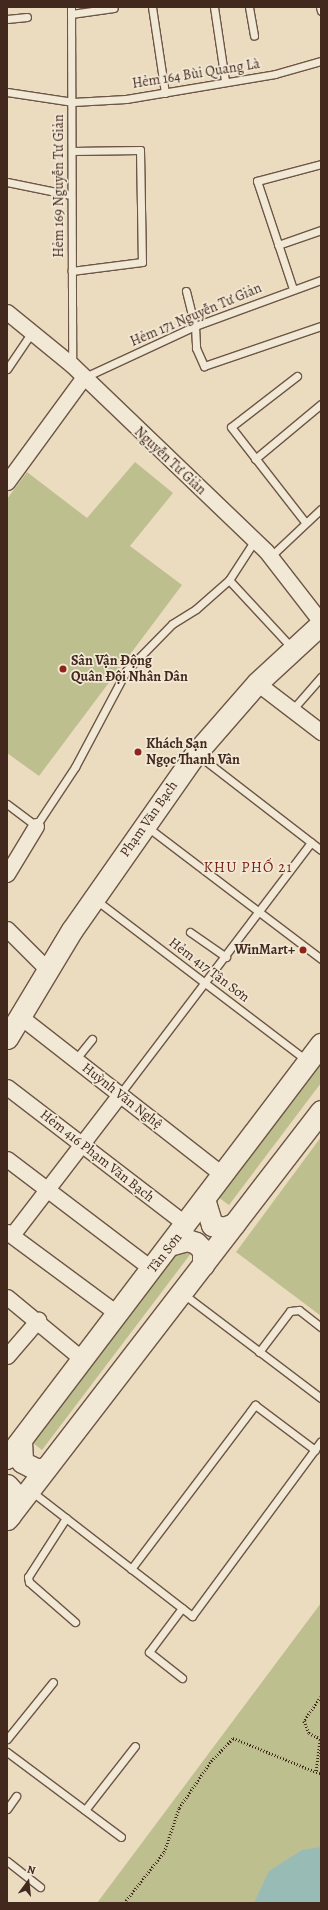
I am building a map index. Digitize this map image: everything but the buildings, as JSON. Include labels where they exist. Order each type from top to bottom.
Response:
[{"type":"street","name":"Nguyễn Tư Giản","points":[[7,312],[72,365],[82,378],[255,540],[321,623]]},
{"type":"street","points":[[7,482],[82,378]]},
{"type":"street","name":"Phạm Văn Bạch","points":[[7,1038],[22,1018],[48,970],[94,899],[144,824],[196,753],[257,683],[321,623]]},
{"type":"street","points":[[257,683],[293,709],[321,732]]},
{"type":"street","points":[[7,874],[36,826]]},
{"type":"street","points":[[7,929],[48,970]]},
{"type":"street","name":"Huỳnh Văn Nghệ","points":[[22,1018],[224,1175]]},
{"type":"street","name":"Tân Sơn","points":[[7,1458],[82,1358],[205,1202],[321,1044]]},
{"type":"street","name":"Hẻm 416 Phạm Văn Bạch","points":[[7,1087],[187,1225]]},
{"type":"street","points":[[118,1314],[10,1234],[47,1189],[120,1094]]},
{"type":"street","points":[[8,1517],[203,1266],[321,1110]]},
{"type":"street","points":[[7,1158],[152,1269]]},
{"type":"street","points":[[205,1202],[212,1225],[223,1228],[234,1224]]},
{"type":"street","points":[[173,1244],[187,1240],[196,1242],[202,1250],[203,1266]]},
{"type":"street","points":[[7,1297],[38,1320],[82,1358]]},
{"type":"street","points":[[7,1355],[38,1320]]},
{"type":"street","points":[[21,1441],[22,1462],[38,1470],[47,1467]]},
{"type":"street","points":[[7,1485],[15,1494],[8,1517]]},
{"type":"lane","points":[[152,7],[165,93]]},
{"type":"lane","points":[[214,7],[226,81]]},
{"type":"lane","points":[[249,7],[254,36]]},
{"type":"lane","points":[[71,10],[114,8]]},
{"type":"lane","name":"Hẻm 169 Nguyễn Tư Giản","points":[[71,10],[73,102],[71,195],[72,365]]},
{"type":"lane","points":[[7,18],[28,17]]},
{"type":"lane","name":"Hẻm 164 Bùi Quang Là","points":[[7,92],[73,102],[165,93],[226,81],[275,74],[321,61]]},
{"type":"lane","points":[[72,151],[140,150],[142,262],[72,271]]},
{"type":"lane","points":[[293,289],[257,182],[321,164]]},
{"type":"lane","points":[[7,182],[71,195]]},
{"type":"lane","points":[[278,245],[321,230]]},
{"type":"lane","name":"Hẻm 171 Nguyễn Tư Giản","points":[[82,378],[195,326],[321,280]]},
{"type":"lane","points":[[186,291],[195,326],[196,348],[204,366],[321,326]]},
{"type":"lane","points":[[7,369],[32,332]]},
{"type":"lane","points":[[296,376],[231,428],[305,522]]},
{"type":"lane","points":[[255,459],[321,404]]},
{"type":"lane","points":[[270,557],[305,522],[321,509]]},
{"type":"lane","points":[[7,804],[36,826],[75,767],[126,670],[172,624],[196,609],[229,580],[255,540]]},
{"type":"lane","points":[[229,580],[293,649]]},
{"type":"lane","points":[[293,709],[321,677]]},
{"type":"lane","points":[[196,753],[321,850]]},
{"type":"lane","points":[[144,824],[321,959]]},
{"type":"lane","points":[[120,1094],[260,912],[311,842]]},
{"type":"lane","name":"Hẻm 417 Tân Sơn","points":[[94,899],[308,1062]]},
{"type":"lane","points":[[190,932],[226,956]]},
{"type":"lane","points":[[75,1060],[92,1039]]},
{"type":"lane","points":[[182,1293],[321,1398]]},
{"type":"lane","points":[[259,1352],[290,1311],[299,1310],[321,1327]]},
{"type":"lane","points":[[132,1569],[256,1405],[315,1450]]},
{"type":"lane","points":[[30,1490],[192,1616],[321,1441]]},
{"type":"lane","points":[[66,1518],[28,1577],[29,1582],[75,1622]]},
{"type":"lane","points":[[182,1608],[149,1652],[182,1678]]},
{"type":"lane","points":[[7,1739],[52,1682]]},
{"type":"lane","points":[[85,1810],[135,1746]]},
{"type":"lane","points":[[7,1752],[121,1837]]},
{"type":"lane","points":[[7,1808],[16,1796]]},
{"type":"lane","points":[[7,1861],[40,1887]]},
{"type":"path","points":[[316,1771],[320,1740],[309,1733],[304,1721],[321,1697]]},
{"type":"path","points":[[124,1903],[164,1852],[179,1808],[211,1761],[233,1738],[321,1774]]},
{"type":"green space","name":"Sân Vận Động Quân Đội Nhân Dân","points":[[135,462],[173,493],[130,546],[182,585],[39,776],[7,753],[7,499],[27,472],[87,518]]},
{"type":"green space","points":[[321,1044],[321,1083],[229,1205],[211,1192]]},
{"type":"green space","points":[[321,1137],[321,1316],[236,1252]]},
{"type":"green space","points":[[174,1240],[192,1252],[42,1450],[24,1436]]},
{"type":"green space","points":[[321,1603],[321,1903],[97,1903]]},
{"type":"water","points":[[321,1847],[321,1903],[254,1903],[269,1871],[302,1850]]},
{"type":"place","name":"Sân Vận Động Quân Đội Nhân Dân","points":[[63,669]]},
{"type":"place","name":"Khách Sạn Ngọc Thanh Vân","points":[[138,752]]},
{"type":"place","name":"WinMart+","points":[[303,950]]},
{"type":"district","name":"KHU PHỐ 21","points":[[248,868]]}]
